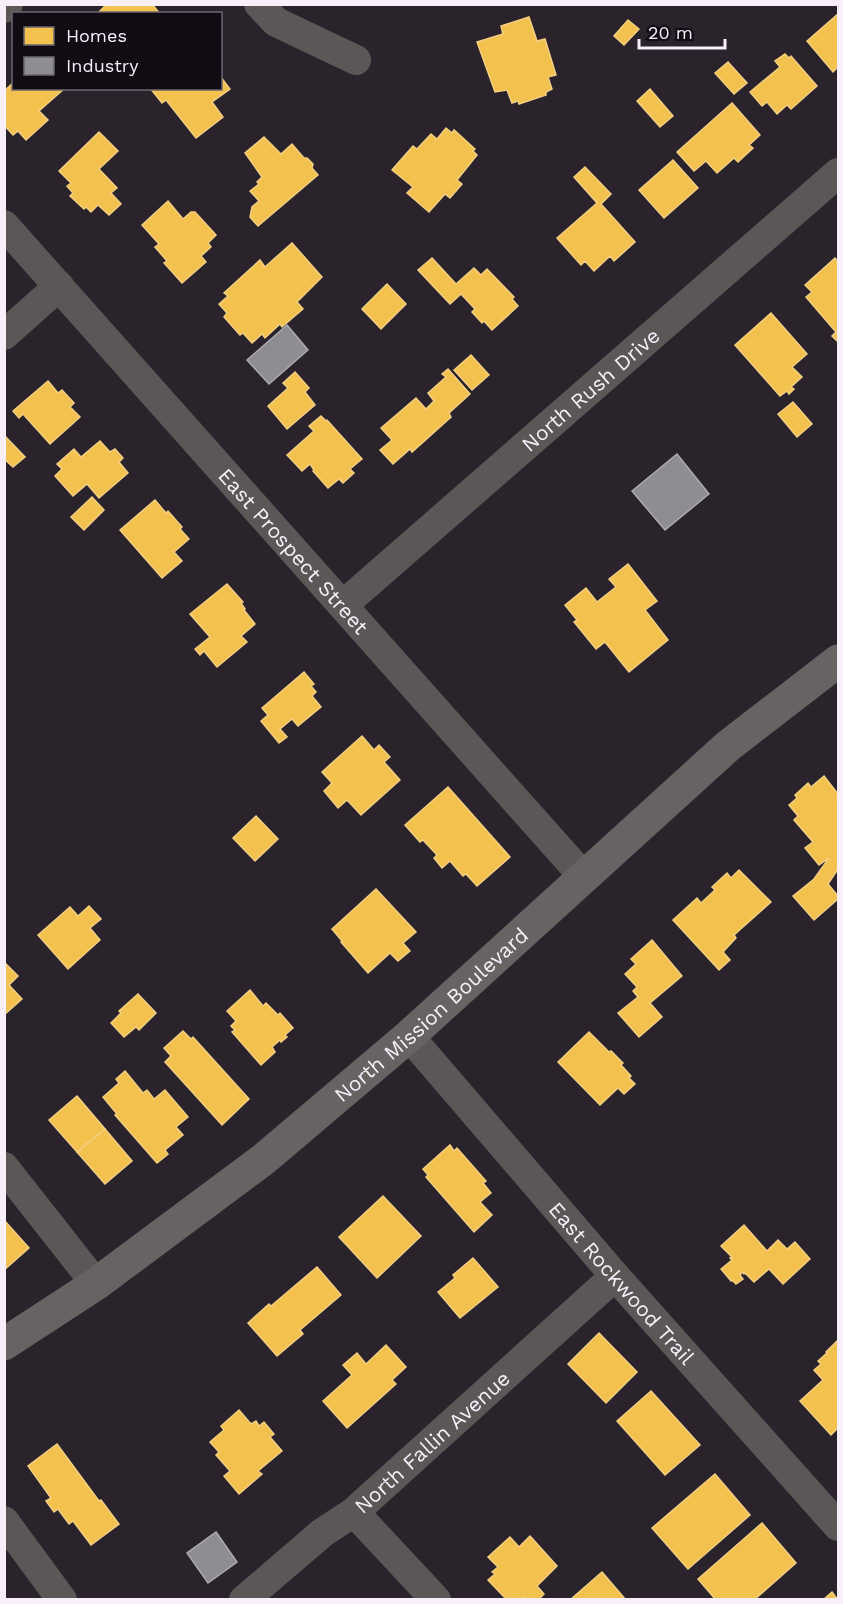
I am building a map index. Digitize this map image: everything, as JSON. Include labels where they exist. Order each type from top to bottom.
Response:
[{"type":"main road","name":"North Mission Boulevard","points":[[4,1344],[96,1284],[264,1159],[409,1036],[728,746],[838,661]]},
{"type":"street","points":[[4,8],[8,4]]},
{"type":"street","points":[[259,4],[276,22],[356,60]]},
{"type":"street","name":"North Rush Drive","points":[[343,605],[838,173]]},
{"type":"street","name":"East Prospect Street","points":[[4,225],[584,877]]},
{"type":"street","points":[[4,335],[59,286]]},
{"type":"street","name":"East Rockwood Trail","points":[[409,1036],[615,1276],[835,1516]]},
{"type":"street","points":[[4,1167],[96,1284]]},
{"type":"street","name":"North Fallin Avenue","points":[[244,1599],[322,1533],[354,1512],[615,1276]]},
{"type":"street","points":[[354,1512],[436,1599]]},
{"type":"street","points":[[4,1521],[63,1599]]},
{"type":"building: Homes","points":[[107,4],[152,4],[158,12],[99,12]]},
{"type":"building: Homes","points":[[838,14],[838,67],[833,72],[807,41]]},
{"type":"building: Homes","points":[[529,17],[537,41],[545,39],[556,75],[548,77],[552,89],[546,92],[546,95],[519,104],[518,101],[512,103],[507,90],[495,92],[477,42],[503,34],[501,26]]},
{"type":"building: Homes","points":[[628,20],[639,29],[624,45],[614,36]]},
{"type":"building: Homes","points":[[785,54],[789,58],[791,56],[817,86],[791,109],[787,105],[777,114],[767,102],[762,106],[750,92],[780,67],[775,61]]},
{"type":"building: Homes","points":[[728,62],[747,83],[734,94],[715,73]]},
{"type":"building: Homes","points":[[222,79],[230,89],[212,102],[223,117],[196,138],[166,100],[162,103],[152,90],[222,90]]},
{"type":"building: Homes","points":[[12,84],[12,90],[63,90],[39,111],[48,120],[26,140],[18,131],[13,135],[4,125],[4,91]]},
{"type":"building: Homes","points":[[650,89],[673,116],[660,127],[637,101]]},
{"type":"building: Homes","points":[[732,103],[760,135],[749,145],[753,148],[738,162],[734,158],[717,173],[706,161],[694,171],[677,152]]},
{"type":"building: Homes","points":[[446,128],[452,133],[454,130],[475,149],[473,151],[477,155],[457,180],[462,184],[450,198],[445,194],[429,212],[407,193],[413,187],[392,170],[413,146],[417,149],[431,134],[437,139]]},
{"type":"building: Homes","points":[[99,132],[118,151],[99,169],[117,188],[111,193],[121,204],[109,215],[98,205],[91,212],[86,207],[84,209],[70,196],[73,193],[67,186],[71,183],[59,171]]},
{"type":"building: Homes","points":[[264,137],[281,154],[292,144],[304,158],[313,164],[312,168],[318,175],[258,226],[250,217],[252,207],[259,201],[250,191],[259,184],[257,182],[262,177],[245,153]]},
{"type":"building: Homes","points":[[673,160],[698,188],[664,218],[639,190]]},
{"type":"building: Homes","points":[[585,167],[611,194],[601,204],[635,242],[614,261],[610,256],[594,271],[585,261],[581,265],[557,238],[597,203],[574,177]]},
{"type":"building: Homes","points":[[168,201],[183,219],[191,212],[195,212],[216,235],[208,243],[211,247],[201,256],[206,262],[182,283],[164,263],[167,261],[155,247],[159,244],[142,225]]},
{"type":"building: Homes","points":[[292,243],[322,277],[297,302],[303,309],[282,327],[280,324],[265,338],[262,334],[252,343],[243,333],[240,335],[224,317],[227,313],[219,304],[228,296],[224,293],[260,260],[265,267]]},
{"type":"building: Homes","points":[[432,258],[456,284],[474,268],[481,275],[487,269],[514,297],[512,299],[518,306],[492,330],[472,312],[475,309],[461,294],[450,304],[418,270]]},
{"type":"building: Homes","points":[[835,258],[838,262],[838,342],[832,336],[836,332],[806,297],[812,292],[805,285]]},
{"type":"building: Homes","points":[[387,284],[406,304],[381,329],[362,309]]},
{"type":"building: Homes","points":[[771,313],[807,354],[792,367],[802,377],[791,387],[794,389],[789,394],[787,391],[780,396],[735,345]]},
{"type":"building: Homes","points":[[471,355],[489,375],[472,390],[454,370]]},
{"type":"building: Homes","points":[[448,369],[470,394],[449,413],[451,417],[412,452],[410,449],[393,464],[380,450],[392,440],[381,428],[416,398],[426,409],[434,401],[428,393],[446,377],[442,374]]},
{"type":"building: Homes","points":[[295,372],[309,388],[305,392],[315,405],[287,429],[268,406],[288,388],[283,383]]},
{"type":"building: Homes","points":[[48,381],[58,393],[62,390],[74,403],[70,407],[80,417],[50,444],[23,414],[19,418],[13,411]]},
{"type":"building: Homes","points":[[793,402],[812,424],[797,437],[778,414]]},
{"type":"building: Homes","points":[[321,416],[362,459],[350,469],[354,473],[343,483],[339,479],[328,488],[310,464],[302,471],[287,455],[314,431],[309,426]]},
{"type":"building: Homes","points":[[4,435],[25,457],[13,467],[4,459]]},
{"type":"building: Homes","points":[[100,441],[110,452],[115,449],[123,458],[119,462],[128,473],[99,498],[87,484],[73,496],[55,476],[62,469],[57,464],[74,449],[81,457]]},
{"type":"building: Homes","points":[[92,497],[104,510],[84,530],[71,517]]},
{"type":"building: Homes","points":[[155,500],[182,527],[180,529],[189,539],[174,552],[182,561],[162,578],[120,530]]},
{"type":"building: Homes","points":[[628,564],[657,601],[645,610],[668,640],[629,672],[605,642],[596,649],[574,622],[577,620],[565,605],[586,588],[597,602],[616,587],[609,579]]},
{"type":"building: Homes","points":[[227,584],[243,602],[241,603],[244,610],[255,624],[241,636],[247,642],[217,667],[204,651],[200,655],[195,649],[210,637],[190,614]]},
{"type":"building: Homes","points":[[304,672],[314,684],[311,686],[316,692],[312,696],[321,707],[298,726],[292,719],[280,729],[287,737],[279,743],[261,721],[268,715],[262,708]]},
{"type":"building: Homes","points":[[362,736],[374,750],[379,745],[390,757],[384,762],[400,780],[361,815],[347,800],[338,808],[324,791],[332,783],[322,772]]},
{"type":"building: Homes","points":[[824,776],[838,794],[838,869],[828,884],[838,899],[814,920],[793,896],[814,879],[829,858],[819,865],[805,848],[813,842],[794,820],[798,816],[789,805],[797,798],[795,795],[808,783],[811,787]]},
{"type":"building: Homes","points":[[448,787],[510,857],[477,886],[466,874],[463,876],[450,861],[442,868],[434,858],[437,855],[423,840],[420,842],[405,825]]},
{"type":"building: Homes","points":[[256,816],[278,839],[255,861],[233,838]]},
{"type":"building: Homes","points":[[739,870],[771,902],[734,935],[736,938],[723,952],[730,960],[719,970],[673,920],[697,898],[701,903],[715,890],[712,887],[727,873],[731,878]]},
{"type":"building: Homes","points":[[376,889],[416,932],[403,943],[410,951],[398,961],[390,953],[368,973],[332,929]]},
{"type":"building: Homes","points":[[89,906],[101,919],[90,928],[100,940],[68,969],[38,935],[70,907],[78,916]]},
{"type":"building: Homes","points":[[652,940],[682,976],[650,1003],[662,1017],[639,1037],[618,1013],[638,997],[633,991],[637,987],[625,974],[636,964],[631,959]]},
{"type":"building: Homes","points":[[5,963],[18,976],[9,985],[22,999],[4,1015]]},
{"type":"building: Homes","points":[[250,990],[263,1006],[266,1003],[278,1015],[280,1013],[293,1028],[285,1035],[287,1037],[272,1047],[275,1052],[261,1065],[232,1032],[235,1030],[231,1026],[236,1021],[227,1011]]},
{"type":"building: Homes","points":[[138,994],[156,1013],[139,1030],[136,1027],[124,1037],[111,1023],[121,1013],[119,1011]]},
{"type":"building: Homes","points":[[183,1031],[191,1039],[193,1037],[249,1099],[222,1125],[165,1062],[171,1056],[164,1048]]},
{"type":"building: Homes","points":[[589,1032],[623,1063],[621,1065],[635,1084],[624,1094],[618,1088],[600,1105],[558,1062]]},
{"type":"building: Homes","points":[[125,1071],[143,1093],[147,1090],[154,1099],[165,1090],[188,1117],[176,1127],[183,1135],[165,1150],[168,1154],[157,1163],[115,1115],[117,1114],[103,1097],[119,1083],[116,1079]]},
{"type":"building: Homes","points":[[77,1096],[105,1129],[77,1152],[49,1120]]},
{"type":"building: Homes","points":[[105,1129],[132,1161],[105,1184],[77,1152]]},
{"type":"building: Homes","points":[[450,1145],[454,1151],[457,1148],[486,1181],[483,1183],[491,1193],[480,1202],[492,1215],[474,1232],[426,1177],[428,1175],[423,1169]]},
{"type":"building: Homes","points":[[383,1196],[421,1236],[377,1278],[339,1237]]},
{"type":"building: Homes","points":[[4,1220],[29,1248],[4,1270]]},
{"type":"building: Homes","points":[[744,1225],[767,1251],[778,1240],[787,1249],[795,1242],[810,1259],[783,1284],[769,1269],[754,1282],[742,1272],[740,1275],[743,1279],[736,1284],[721,1269],[732,1260],[730,1258],[732,1257],[721,1246]]},
{"type":"building: Homes","points":[[473,1258],[498,1287],[460,1318],[438,1292],[455,1278],[453,1275]]},
{"type":"building: Homes","points":[[317,1267],[341,1295],[300,1330],[303,1334],[277,1356],[248,1323]]},
{"type":"building: Homes","points":[[599,1333],[637,1372],[606,1403],[568,1364]]},
{"type":"building: Homes","points":[[838,1340],[838,1428],[831,1435],[800,1401],[823,1380],[814,1370],[821,1364],[818,1361]]},
{"type":"building: Homes","points":[[386,1345],[406,1367],[392,1380],[396,1384],[347,1428],[323,1401],[352,1375],[343,1365],[357,1353],[366,1364]]},
{"type":"building: Homes","points":[[651,1391],[700,1445],[665,1475],[617,1421]]},
{"type":"building: Homes","points":[[239,1410],[251,1424],[256,1421],[259,1426],[264,1422],[274,1434],[270,1437],[282,1451],[258,1471],[262,1474],[239,1494],[224,1476],[230,1471],[216,1455],[219,1452],[210,1442],[224,1430],[221,1426]]},
{"type":"building: Homes","points":[[57,1444],[119,1524],[91,1545],[73,1521],[69,1524],[58,1509],[54,1512],[46,1501],[51,1498],[28,1466]]},
{"type":"building: Homes","points":[[715,1474],[750,1515],[688,1569],[652,1528]]},
{"type":"building: Homes","points":[[762,1523],[796,1563],[754,1600],[716,1600],[698,1579]]},
{"type":"building: Homes","points":[[530,1536],[557,1566],[537,1586],[544,1594],[538,1600],[527,1600],[525,1597],[522,1600],[507,1600],[488,1580],[495,1574],[492,1572],[498,1567],[488,1557],[510,1537],[519,1547]]},
{"type":"building: Homes","points":[[602,1572],[626,1600],[570,1600]]},
{"type":"building: Homes","points":[[832,1592],[838,1600],[823,1600]]},
{"type":"building: Industry","points":[[287,325],[308,350],[269,384],[247,360]]},
{"type":"building: Industry","points":[[677,454],[709,494],[665,530],[632,491]]},
{"type":"building: Industry","points":[[216,1532],[237,1562],[208,1583],[187,1553]]}]
